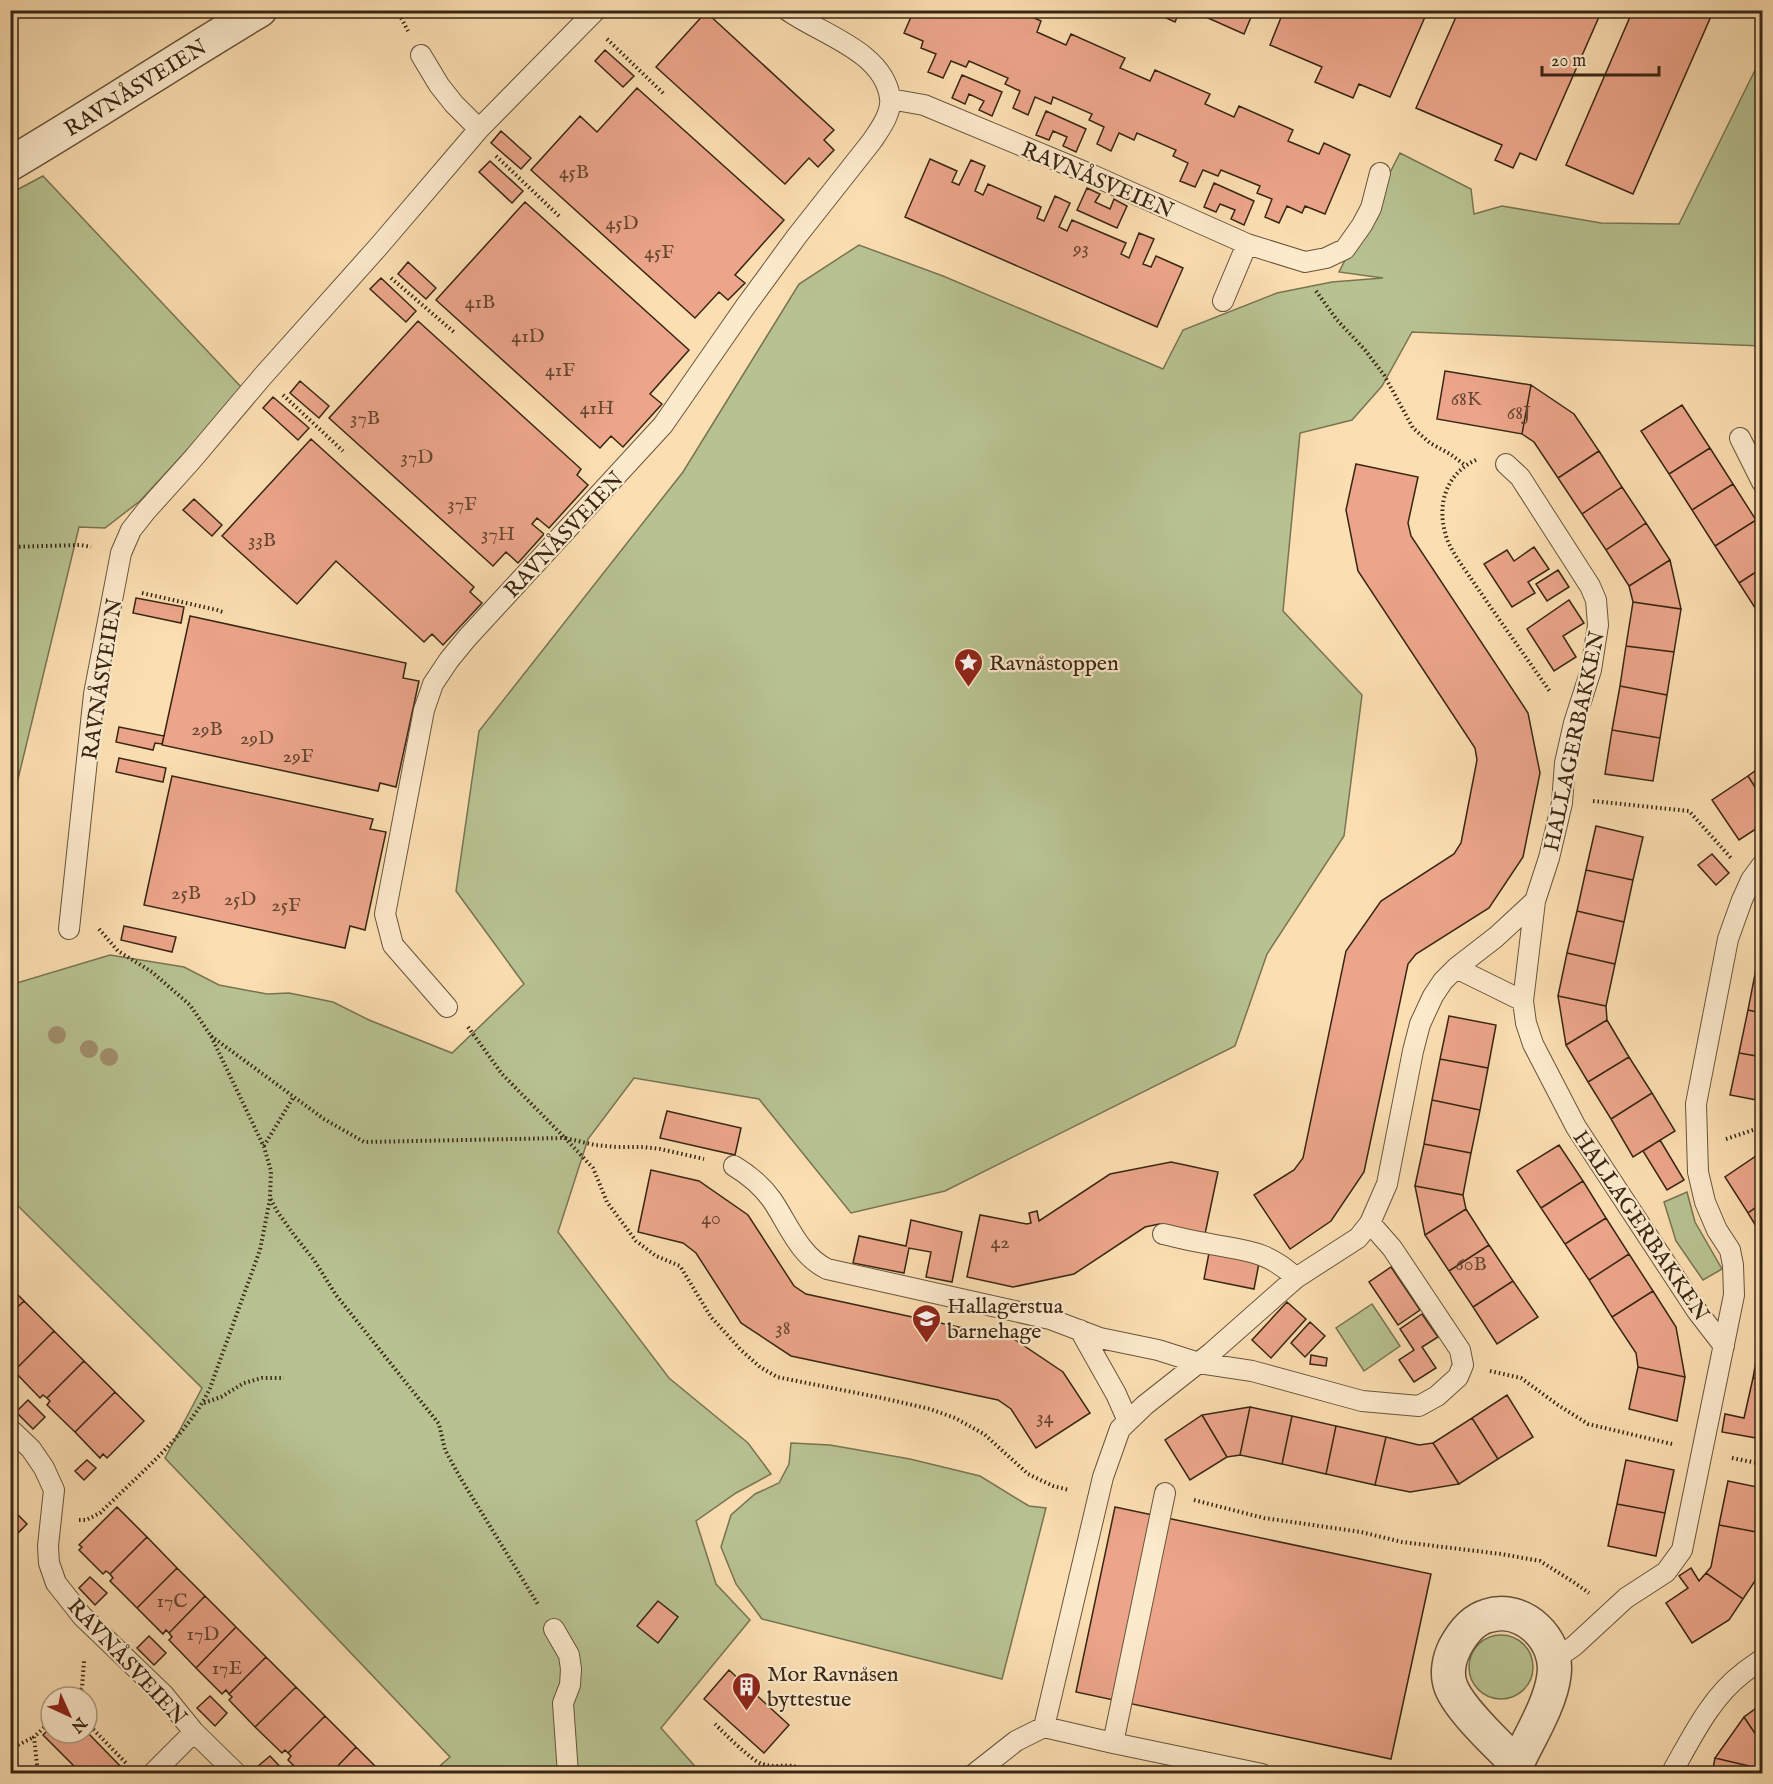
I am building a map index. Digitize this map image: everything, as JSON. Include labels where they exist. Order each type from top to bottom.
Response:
[{"type":"street","name":"RAVNÅSVEIEN","points":[[10,164],[260,10]]},
{"type":"street","points":[[1508,1614],[1539,1629],[1548,1642],[1555,1659],[1551,1693],[1517,1768],[1462,1705],[1451,1688],[1448,1672],[1451,1655],[1460,1638],[1473,1623],[1487,1616],[1508,1614]]},
{"type":"lane","points":[[787,10],[800,20],[865,57],[877,69],[885,82],[890,99]]},
{"type":"lane","name":"RAVNÅSVEIEN","points":[[69,929],[94,694],[121,553],[131,531],[476,132],[592,15]]},
{"type":"lane","points":[[421,55],[439,85],[476,132]]},
{"type":"lane","name":"RAVNÅSVEIEN","points":[[447,1007],[393,945],[385,914],[424,710],[433,684],[467,638],[663,424],[797,236],[872,141],[883,125],[890,99],[924,105],[1092,174],[1247,244],[1305,262]]},
{"type":"lane","points":[[1305,262],[1326,258],[1345,249],[1371,208],[1380,173]]},
{"type":"lane","points":[[1223,301],[1247,244]]},
{"type":"lane","points":[[1740,438],[1762,482]]},
{"type":"lane","name":"HALLAGERBAKKEN","points":[[1506,464],[1520,477],[1590,586],[1596,600],[1598,625],[1591,670],[1574,723],[1565,763],[1562,803],[1549,858],[1534,901],[1523,1001],[1527,1023],[1533,1044],[1576,1127],[1697,1311],[1724,1346]]},
{"type":"lane","name":"HALLAGERBAKKEN","points":[[1555,1659],[1574,1646],[1626,1598],[1666,1572],[1682,1550],[1734,1295],[1730,1250],[1717,1230],[1705,1202],[1698,1172],[1696,1104],[1728,939],[1746,890],[1762,865]]},
{"type":"lane","name":"HALLAGERBAKKEN","points":[[1044,1727],[1098,1497],[1109,1457],[1120,1429],[1145,1405],[1199,1362],[1296,1278],[1358,1238],[1370,1223],[1387,1184],[1413,1051],[1420,1024],[1432,996],[1456,968],[1496,937],[1534,901]]},
{"type":"lane","points":[[1456,968],[1523,1001]]},
{"type":"lane","points":[[734,1166],[750,1176],[772,1200],[800,1246],[811,1258],[827,1269],[1050,1319],[1100,1338],[1158,1350],[1199,1362],[1252,1371],[1362,1401],[1419,1406],[1437,1396],[1458,1377],[1463,1365],[1461,1350],[1398,1256],[1370,1223]]},
{"type":"lane","points":[[1162,1234],[1206,1244],[1244,1249],[1266,1256],[1296,1278]]},
{"type":"lane","points":[[1080,1330],[1116,1394],[1128,1421]]},
{"type":"lane","name":"RAVNÅSVEIEN","points":[[10,1429],[31,1449],[44,1468],[54,1490],[48,1546],[49,1563],[56,1583],[82,1616],[164,1695],[194,1732],[237,1773]]},
{"type":"lane","points":[[1113,1743],[1165,1493]]},
{"type":"lane","points":[[554,1629],[571,1662],[570,1685],[562,1703],[568,1773]]},
{"type":"lane","points":[[1671,1773],[1717,1699],[1741,1674],[1762,1659]]},
{"type":"lane","points":[[974,1773],[1016,1741],[1044,1727],[1262,1773]]},
{"type":"lane","name":"RAVNÅSVEIEN","points":[[152,1773],[194,1732]]},
{"type":"path","points":[[592,15],[665,94]]},
{"type":"path","points":[[476,132],[559,216]]},
{"type":"path","points":[[370,256],[390,277],[455,333]]},
{"type":"path","points":[[1305,262],[1305,278],[1336,320],[1365,350],[1384,375],[1413,428],[1430,443],[1466,465]]},
{"type":"path","points":[[262,377],[343,451]]},
{"type":"path","points":[[1506,464],[1493,458],[1480,459],[1459,470],[1451,480],[1443,498],[1442,517],[1445,535],[1455,555],[1487,602],[1574,723]]},
{"type":"path","points":[[10,547],[81,544],[121,553]]},
{"type":"path","points":[[116,585],[225,613]]},
{"type":"path","points":[[1609,802],[1689,810],[1719,844]]},
{"type":"path","points":[[51,1524],[86,1520],[100,1513],[173,1440],[203,1404],[260,1250],[270,1198],[271,1171],[264,1147],[212,1036],[190,1005],[152,972],[118,951],[96,925],[69,929]]},
{"type":"path","points":[[447,1007],[453,1007],[502,1074],[593,1168],[607,1202],[636,1241],[656,1256],[680,1266],[711,1317],[741,1350],[760,1366],[777,1377],[930,1409],[955,1418],[984,1434],[1028,1474],[1053,1486],[1098,1497]]},
{"type":"path","points":[[212,1036],[324,1119],[364,1142],[565,1138],[605,1146],[660,1149],[734,1166]]},
{"type":"path","points":[[264,1147],[294,1096]]},
{"type":"path","points":[[1719,1141],[1762,1127]]},
{"type":"path","points":[[270,1198],[336,1295],[439,1424],[445,1450],[461,1479],[554,1629]]},
{"type":"path","points":[[1463,1365],[1521,1378],[1558,1406],[1588,1424],[1702,1452]]},
{"type":"path","points":[[203,1404],[221,1397],[244,1383],[262,1378],[284,1378]]},
{"type":"path","points":[[1737,1459],[1762,1464]]},
{"type":"path","points":[[1165,1493],[1264,1518],[1360,1532],[1402,1542],[1539,1561],[1575,1583],[1611,1610]]},
{"type":"path","points":[[715,1724],[758,1763],[797,1765],[812,1773]]},
{"type":"path","points":[[10,1749],[39,1732]]},
{"type":"path","points":[[99,1736],[127,1765]]},
{"type":"path","points":[[34,1737],[39,1773]]},
{"type":"green space","points":[[1762,56],[1762,346],[1412,332],[1382,386],[1352,420],[1300,433],[1283,611],[1362,695],[1344,836],[1267,954],[1235,1046],[945,1191],[851,1213],[759,1099],[634,1078],[588,1139],[558,1232],[669,1378],[748,1443],[771,1474],[736,1493],[696,1521],[716,1584],[750,1620],[661,1728],[701,1773],[434,1774],[433,1772],[450,1757],[165,1458],[202,1388],[11,1199],[10,985],[110,955],[184,967],[219,985],[267,994],[289,993],[333,1002],[369,1020],[452,1053],[524,984],[456,891],[479,731],[683,472],[799,284],[859,245],[943,276],[1163,369],[1183,330],[1277,293],[1332,282],[1383,278],[1339,272],[1400,153],[1471,189],[1474,214],[1502,206],[1601,223],[1679,224]]},
{"type":"green space","points":[[43,176],[243,389],[140,501],[105,528],[79,527],[11,808],[11,193]]},
{"type":"green space","points":[[1687,1192],[1695,1222],[1722,1269],[1703,1280],[1676,1241],[1664,1202]]},
{"type":"green space","points":[[1372,1304],[1400,1346],[1364,1371],[1336,1328]]},
{"type":"green space","points":[[791,1443],[830,1445],[910,1459],[980,1476],[1029,1506],[1046,1508],[1002,1679],[762,1619],[736,1584],[721,1547],[731,1515],[755,1494],[779,1483],[789,1464]]},
{"type":"green space","points":[[1501,1635],[1519,1641],[1527,1649],[1533,1667],[1527,1685],[1519,1693],[1501,1699],[1483,1693],[1475,1685],[1469,1667],[1475,1649],[1483,1641]]},
{"type":"building","points":[[914,10],[1017,10],[1041,21],[1037,32],[1066,45],[1071,34],[1125,58],[1120,68],[1150,81],[1155,70],[1210,94],[1205,104],[1234,117],[1239,106],[1293,130],[1288,141],[1319,154],[1324,143],[1350,155],[1325,214],[1305,206],[1302,213],[1287,206],[1279,223],[1265,217],[1272,199],[1257,193],[1260,186],[1221,170],[1218,176],[1203,170],[1195,187],[1180,181],[1188,163],[1173,156],[1176,150],[1137,133],[1134,140],[1119,133],[1111,151],[1097,144],[1104,127],[1089,120],[1092,114],[1053,97],[1051,104],[1035,97],[1028,115],[1013,108],[1020,91],[1005,84],[1008,78],[969,61],[966,67],[951,61],[943,78],[928,72],[936,54],[921,48],[923,41],[904,33]]},
{"type":"building","points":[[1149,10],[1180,10],[1175,22]]},
{"type":"building","points":[[1190,10],[1254,10],[1244,34]]},
{"type":"building","points":[[1284,10],[1428,10],[1390,97],[1359,84],[1353,98],[1315,82],[1322,67],[1270,45]]},
{"type":"building","points":[[1459,10],[1602,10],[1536,160],[1520,153],[1513,168],[1495,160],[1502,145],[1416,108]]},
{"type":"building","points":[[1633,10],[1704,10],[1712,14],[1633,194],[1566,165]]},
{"type":"building","points":[[706,12],[834,130],[824,140],[834,150],[818,167],[809,158],[785,184],[656,67]]},
{"type":"building","points":[[605,50],[634,76],[623,87],[595,61]]},
{"type":"building","points":[[962,75],[1002,92],[992,116],[979,110],[984,101],[969,94],[965,104],[952,98]]},
{"type":"building","points":[[637,88],[784,220],[735,275],[745,283],[728,300],[719,292],[695,318],[531,170],[580,116],[597,132]]},
{"type":"building","points":[[1046,111],[1086,129],[1076,152],[1063,146],[1067,137],[1053,131],[1049,140],[1036,135]]},
{"type":"building","points":[[501,131],[531,158],[521,169],[491,143]]},
{"type":"building","points":[[930,159],[957,171],[952,182],[959,185],[971,160],[985,166],[975,191],[983,195],[988,184],[1041,207],[1037,218],[1044,221],[1055,196],[1070,203],[1059,227],[1067,231],[1072,220],[1126,243],[1121,254],[1129,258],[1139,233],[1154,239],[1143,264],[1151,267],[1156,256],[1183,268],[1157,327],[905,217]]},
{"type":"building","points":[[490,161],[523,191],[512,203],[479,172]]},
{"type":"building","points":[[1214,183],[1254,201],[1244,225],[1231,219],[1235,210],[1220,204],[1216,212],[1204,207]]},
{"type":"building","points":[[1087,188],[1100,194],[1095,202],[1110,209],[1114,199],[1127,206],[1117,228],[1077,210]]},
{"type":"building","points":[[525,202],[689,350],[650,394],[662,404],[623,447],[611,436],[600,448],[436,300]]},
{"type":"building","points":[[408,262],[436,288],[426,299],[398,274]]},
{"type":"building","points":[[381,278],[416,311],[406,322],[370,289]]},
{"type":"building","points":[[418,321],[581,469],[577,475],[588,485],[549,528],[537,518],[532,524],[544,534],[518,563],[506,552],[493,566],[329,418]]},
{"type":"building","points":[[1445,371],[1531,385],[1522,434],[1437,419]]},
{"type":"building","points":[[300,381],[329,406],[319,418],[290,393]]},
{"type":"building","points":[[1531,385],[1574,414],[1599,451],[1558,478],[1534,442],[1522,434]]},
{"type":"building","points":[[273,397],[309,428],[298,440],[263,408]]},
{"type":"building","points":[[1682,405],[1710,448],[1669,474],[1641,431]]},
{"type":"building","points":[[311,439],[474,587],[470,592],[482,603],[443,645],[432,634],[424,642],[336,561],[297,604],[222,536]]},
{"type":"building","points":[[1710,448],[1733,484],[1692,510],[1669,474]]},
{"type":"building","points":[[1599,451],[1622,487],[1582,514],[1558,478]]},
{"type":"building","points":[[1356,464],[1418,477],[1408,523],[1411,536],[1528,713],[1540,773],[1523,857],[1489,908],[1416,954],[1408,964],[1364,1172],[1331,1221],[1290,1249],[1254,1195],[1294,1170],[1303,1158],[1346,951],[1381,901],[1454,854],[1461,843],[1477,760],[1475,748],[1358,571],[1346,510]]},
{"type":"building","points":[[1733,484],[1756,520],[1715,546],[1692,510]]},
{"type":"building","points":[[1622,487],[1646,523],[1606,550],[1582,514]]},
{"type":"building","points":[[194,499],[222,525],[212,536],[183,510]]},
{"type":"building","points":[[1756,520],[1762,529],[1762,568],[1739,583],[1715,546]]},
{"type":"building","points":[[1646,523],[1670,560],[1629,586],[1606,550]]},
{"type":"building","points":[[1534,547],[1549,569],[1528,582],[1535,593],[1512,607],[1484,564],[1507,550],[1514,561]]},
{"type":"building","points":[[1670,560],[1681,609],[1633,602],[1629,586]]},
{"type":"building","points":[[1762,568],[1762,612],[1759,614],[1739,583]]},
{"type":"building","points":[[1558,570],[1569,587],[1547,601],[1536,584]]},
{"type":"building","points":[[136,598],[184,607],[181,623],[133,613]]},
{"type":"building","points":[[1569,600],[1584,623],[1563,636],[1576,657],[1554,671],[1527,629]]},
{"type":"building","points":[[1633,602],[1681,609],[1674,652],[1626,646]]},
{"type":"building","points":[[190,616],[406,663],[403,678],[419,681],[396,787],[380,783],[378,791],[162,745]]},
{"type":"building","points":[[1626,646],[1674,652],[1667,695],[1620,686]]},
{"type":"building","points":[[1620,686],[1667,695],[1660,738],[1612,730]]},
{"type":"building","points":[[119,727],[164,736],[162,744],[155,743],[153,750],[116,742]]},
{"type":"building","points":[[1612,730],[1660,738],[1653,781],[1605,774]]},
{"type":"building","points":[[119,758],[166,768],[163,782],[116,772]]},
{"type":"building","points":[[1762,766],[1762,798],[1748,776]]},
{"type":"building","points":[[172,776],[373,819],[370,829],[386,832],[365,930],[350,926],[345,948],[144,905]]},
{"type":"building","points":[[1748,776],[1762,798],[1762,825],[1739,840],[1712,800]]},
{"type":"building","points":[[1596,826],[1643,837],[1633,880],[1586,870]]},
{"type":"building","points":[[1712,854],[1729,873],[1716,885],[1698,865]]},
{"type":"building","points":[[1586,870],[1633,880],[1624,922],[1577,911]]},
{"type":"building","points":[[1577,911],[1624,922],[1615,964],[1567,953]]},
{"type":"building","points":[[124,926],[176,937],[172,952],[121,940]]},
{"type":"building","points":[[1762,941],[1762,970],[1756,969]]},
{"type":"building","points":[[1567,953],[1615,964],[1606,1006],[1558,996]]},
{"type":"building","points":[[1756,969],[1762,970],[1762,1013],[1748,1010]]},
{"type":"building","points":[[1558,996],[1606,1006],[1607,1020],[1566,1045]]},
{"type":"building","points":[[1748,1010],[1762,1013],[1762,1057],[1739,1053]]},
{"type":"building","points":[[1449,1016],[1496,1025],[1488,1068],[1440,1059]]},
{"type":"building","points":[[1607,1020],[1629,1057],[1588,1082],[1566,1045]]},
{"type":"building","points":[[1739,1053],[1762,1057],[1762,1101],[1730,1095]]},
{"type":"building","points":[[1629,1057],[1652,1093],[1611,1119],[1588,1082]]},
{"type":"building","points":[[1440,1059],[1488,1068],[1480,1110],[1432,1100]]},
{"type":"building","points":[[1652,1093],[1675,1131],[1633,1157],[1611,1119]]},
{"type":"building","points":[[1432,1100],[1480,1110],[1471,1153],[1424,1144]]},
{"type":"building","points":[[667,1111],[741,1128],[735,1155],[660,1138]]},
{"type":"building","points":[[1660,1140],[1684,1180],[1667,1190],[1643,1151]]},
{"type":"building","points":[[1424,1144],[1471,1153],[1463,1195],[1415,1186]]},
{"type":"building","points":[[1559,1145],[1583,1181],[1541,1208],[1517,1171]]},
{"type":"building","points":[[1762,1152],[1762,1203],[1748,1213],[1725,1177]]},
{"type":"building","points":[[1171,1162],[1218,1172],[1205,1234],[1159,1224],[1145,1227],[1074,1274],[1013,1287],[967,1277],[980,1215],[1027,1224],[1031,1223],[1029,1213],[1037,1211],[1039,1221],[1110,1174]]},
{"type":"building","points":[[651,1170],[699,1181],[748,1215],[794,1286],[806,1294],[1014,1339],[1063,1372],[1090,1413],[1036,1448],[1011,1409],[998,1400],[791,1356],[741,1323],[696,1253],[683,1243],[638,1232]]},
{"type":"building","points":[[1583,1181],[1606,1218],[1565,1244],[1541,1208]]},
{"type":"building","points":[[1415,1186],[1463,1195],[1466,1209],[1425,1235]]},
{"type":"building","points":[[1762,1203],[1762,1236],[1748,1213]]},
{"type":"building","points":[[1466,1209],[1489,1245],[1449,1271],[1425,1235]]},
{"type":"building","points":[[1606,1218],[1629,1254],[1589,1280],[1565,1244]]},
{"type":"building","points":[[911,1220],[962,1232],[952,1282],[926,1277],[931,1252],[909,1248],[904,1273],[853,1263],[859,1236],[906,1246]]},
{"type":"building","points":[[1489,1245],[1513,1281],[1473,1307],[1449,1271]]},
{"type":"building","points":[[1209,1253],[1259,1263],[1254,1289],[1204,1279]]},
{"type":"building","points":[[1629,1254],[1653,1291],[1612,1317],[1589,1280]]},
{"type":"building","points":[[1391,1267],[1420,1310],[1398,1325],[1369,1282]]},
{"type":"building","points":[[1513,1281],[1538,1317],[1497,1344],[1473,1307]]},
{"type":"building","points":[[10,1287],[24,1301],[10,1314]]},
{"type":"building","points":[[1653,1291],[1676,1327],[1685,1377],[1638,1367],[1636,1353],[1612,1317]]},
{"type":"building","points":[[24,1301],[54,1331],[14,1371],[10,1368],[10,1314]]},
{"type":"building","points":[[1287,1302],[1306,1319],[1271,1358],[1252,1340]]},
{"type":"building","points":[[1422,1314],[1438,1337],[1422,1347],[1436,1368],[1414,1382],[1399,1360],[1414,1350],[1400,1329]]},
{"type":"building","points":[[1310,1322],[1325,1336],[1305,1357],[1291,1343]]},
{"type":"building","points":[[1762,1328],[1762,1380],[1753,1378]]},
{"type":"building","points":[[54,1331],[84,1361],[47,1398],[43,1395],[40,1398],[14,1371]]},
{"type":"building","points":[[1311,1355],[1327,1358],[1326,1366],[1310,1364]]},
{"type":"building","points":[[84,1361],[115,1392],[75,1432],[47,1405],[50,1401],[47,1398]]},
{"type":"building","points":[[1638,1367],[1685,1377],[1677,1421],[1629,1409]]},
{"type":"building","points":[[1753,1378],[1762,1380],[1762,1439],[1722,1432],[1725,1414],[1744,1418]]},
{"type":"building","points":[[115,1392],[144,1421],[107,1458],[103,1454],[100,1458],[75,1432]]},
{"type":"building","points":[[1507,1395],[1533,1437],[1498,1459],[1472,1418]]},
{"type":"building","points":[[28,1400],[45,1417],[33,1429],[16,1412]]},
{"type":"building","points":[[1250,1407],[1292,1416],[1282,1464],[1240,1455]]},
{"type":"building","points":[[1250,1407],[1240,1455],[1227,1457],[1202,1415]]},
{"type":"building","points":[[1202,1415],[1227,1457],[1190,1480],[1165,1440]]},
{"type":"building","points":[[1292,1416],[1336,1426],[1326,1474],[1282,1464]]},
{"type":"building","points":[[1472,1418],[1498,1459],[1459,1484],[1433,1443]]},
{"type":"building","points":[[1336,1426],[1386,1437],[1375,1485],[1326,1474]]},
{"type":"building","points":[[1386,1437],[1419,1445],[1433,1443],[1459,1484],[1410,1492],[1375,1485]]},
{"type":"building","points":[[87,1460],[96,1468],[84,1480],[75,1471]]},
{"type":"building","points":[[1626,1460],[1674,1470],[1665,1513],[1617,1504]]},
{"type":"building","points":[[1728,1481],[1762,1488],[1762,1533],[1719,1525]]},
{"type":"building","points":[[1617,1504],[1665,1513],[1656,1556],[1608,1546]]},
{"type":"building","points":[[10,1507],[27,1524],[10,1541]]},
{"type":"building","points":[[117,1507],[147,1537],[110,1574],[106,1571],[103,1574],[79,1550],[82,1547],[79,1545]]},
{"type":"building","points":[[1115,1507],[1431,1574],[1391,1759],[1076,1692]]},
{"type":"building","points":[[1719,1525],[1762,1533],[1762,1554],[1757,1578],[1743,1599],[1706,1573],[1711,1567]]},
{"type":"building","points":[[147,1537],[177,1568],[137,1608],[110,1581],[113,1578],[110,1574]]},
{"type":"building","points":[[177,1568],[205,1596],[169,1633],[166,1630],[163,1634],[137,1608]]},
{"type":"building","points":[[1691,1568],[1699,1581],[1706,1573],[1743,1599],[1729,1620],[1692,1643],[1666,1603],[1688,1588],[1679,1576]]},
{"type":"building","points":[[90,1577],[107,1593],[95,1605],[79,1588]]},
{"type":"building","points":[[205,1596],[236,1627],[196,1668],[169,1640],[172,1637],[169,1633]]},
{"type":"building","points":[[658,1601],[678,1617],[658,1643],[637,1626]]},
{"type":"building","points":[[236,1627],[266,1657],[229,1694],[226,1690],[222,1694],[196,1668]]},
{"type":"building","points":[[149,1636],[166,1653],[154,1665],[137,1648]]},
{"type":"building","points":[[266,1657],[296,1687],[255,1727],[229,1700],[232,1697],[229,1694]]},
{"type":"building","name":"Mor Ravnåsen byttestue","points":[[729,1670],[789,1725],[764,1753],[704,1699]]},
{"type":"building","points":[[296,1687],[325,1716],[288,1753],[285,1750],[282,1753],[255,1727]]},
{"type":"building","points":[[210,1696],[227,1713],[215,1726],[197,1708]]},
{"type":"building","points":[[1762,1704],[1762,1744],[1744,1717]]},
{"type":"building","points":[[325,1716],[356,1747],[330,1774],[302,1774],[288,1760],[291,1756],[288,1753]]},
{"type":"building","points":[[1744,1717],[1762,1744],[1762,1769],[1715,1758]]},
{"type":"building","points":[[99,1744],[127,1773],[82,1774],[53,1745]]},
{"type":"building","points":[[356,1747],[383,1774],[330,1774]]},
{"type":"building","points":[[270,1756],[285,1774],[263,1774],[257,1767]]},
{"type":"building","points":[[1715,1758],[1762,1769],[1761,1774],[1712,1774]]},
{"type":"place","name":"Ravnåstoppen","points":[[968,688]]},
{"type":"place","name":"Hallagerstua barnehage","points":[[926,1344]]},
{"type":"place","name":"Mor Ravnåsen byttestue","points":[[746,1712]]}]
